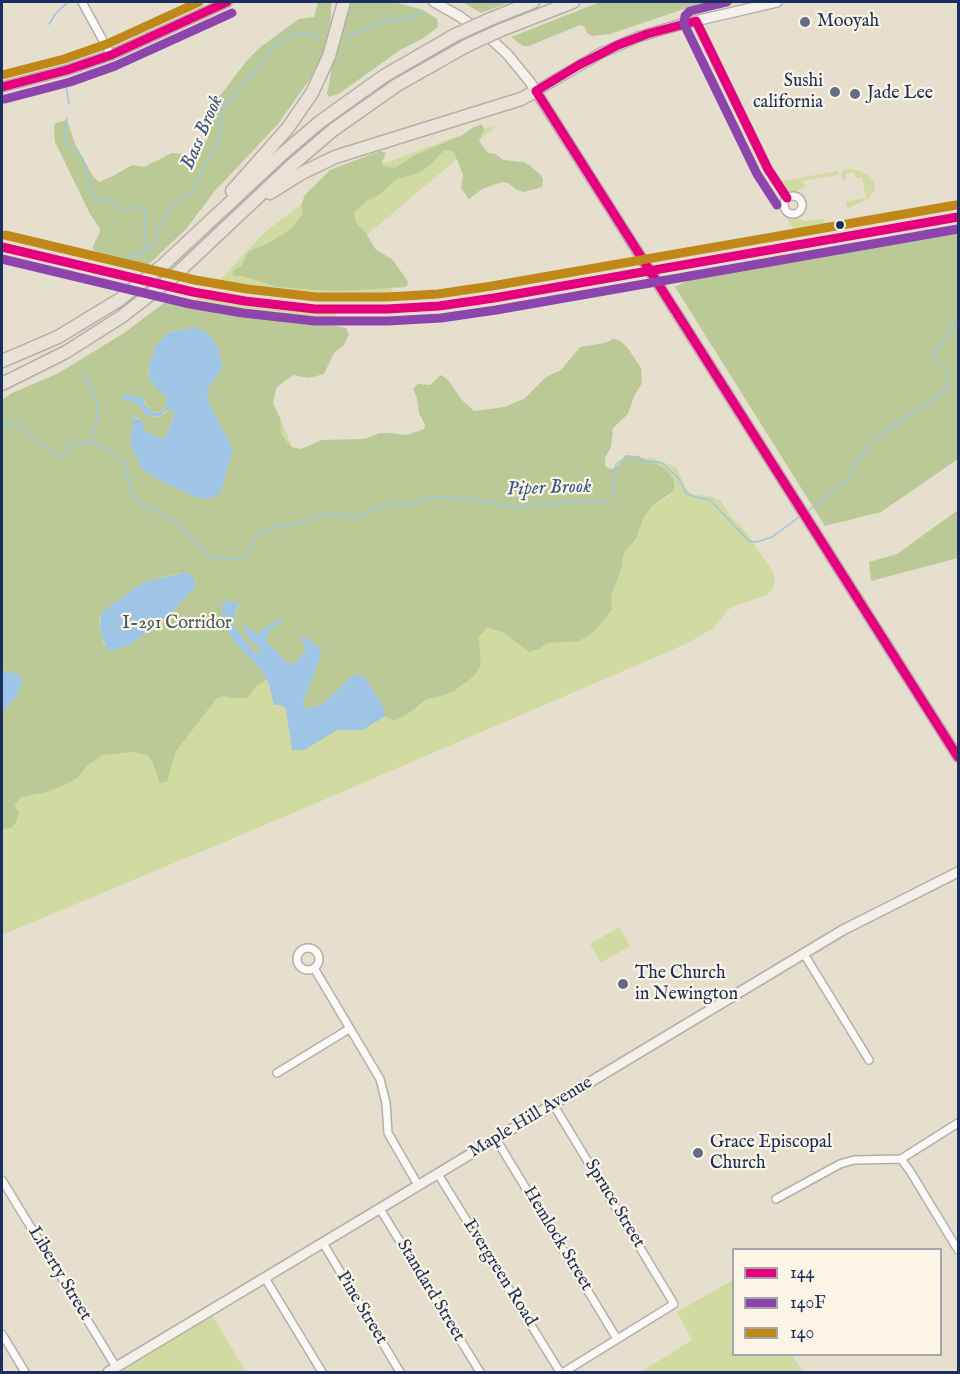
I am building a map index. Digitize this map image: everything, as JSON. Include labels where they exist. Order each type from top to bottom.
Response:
[{"type":"highway","points":[[180,250],[192,232],[280,138],[306,103],[329,56],[344,2]]},
{"type":"highway","points":[[2,361],[72,329],[136,288],[281,155],[321,121],[384,76],[455,35],[533,2]]},
{"type":"highway","points":[[2,384],[87,340],[155,292],[302,155],[364,107],[412,76],[468,45],[573,2]]},
{"type":"highway","points":[[252,202],[335,157],[521,99],[536,91]]},
{"type":"main road","points":[[2,87],[67,70],[111,55],[227,2]]},
{"type":"main road","points":[[434,2],[466,20],[506,53],[536,91],[958,757]]},
{"type":"main road","points":[[536,91],[618,45],[657,31],[777,2]]},
{"type":"main road","name":"Maple Hill Avenue","points":[[112,1370],[843,930],[958,872]]},
{"type":"street","points":[[82,2],[111,55]]},
{"type":"street","points":[[696,21],[762,158],[787,198]]},
{"type":"street","points":[[804,954],[869,1060]]},
{"type":"street","points":[[314,968],[380,1079],[385,1096],[388,1133],[418,1185]]},
{"type":"street","points":[[276,1073],[349,1029]]},
{"type":"street","name":"Spruce Street","points":[[553,1104],[674,1304],[617,1339]]},
{"type":"street","points":[[776,1199],[840,1164],[854,1160],[901,1159],[958,1123]]},
{"type":"street","name":"Hemlock Street","points":[[496,1139],[617,1339]]},
{"type":"street","points":[[901,1159],[957,1244]]},
{"type":"street","name":"Evergreen Road","points":[[438,1174],[562,1372]]},
{"type":"street","name":"Liberty Street","points":[[2,1180],[112,1370]]},
{"type":"street","name":"Standard Street","points":[[380,1209],[480,1372]]},
{"type":"street","name":"Pine Street","points":[[323,1243],[400,1372]]},
{"type":"street","points":[[265,1278],[322,1372]]},
{"type":"street","points":[[2,1334],[25,1372]]},
{"type":"street","points":[[562,1372],[617,1339]]},
{"type":"green space","points":[[318,2],[331,2],[331,17],[326,45],[317,69],[278,124],[214,192],[186,229],[149,264],[141,267],[125,265],[93,250],[100,229],[89,212],[55,142],[54,126],[56,123],[67,120],[75,144],[93,176],[99,182],[132,165],[144,167],[172,153],[187,154],[198,150],[208,138],[219,97],[245,63],[258,49],[299,19],[314,17]]},
{"type":"green space","points":[[351,2],[393,2],[413,7],[437,19],[438,27],[422,39],[400,50],[340,93],[329,97],[327,94],[332,67]]},
{"type":"green space","points":[[462,2],[511,2],[481,13]]},
{"type":"green space","points":[[600,2],[724,2],[681,10],[610,34],[592,36],[587,33],[584,26],[580,25],[529,46],[523,46],[511,37]]},
{"type":"green space","points":[[482,124],[484,130],[479,141],[488,153],[496,154],[503,160],[524,162],[529,165],[543,179],[542,187],[524,192],[502,182],[482,189],[469,199],[461,188],[463,175],[454,152],[444,150],[419,173],[397,179],[379,195],[365,202],[354,213],[356,223],[365,232],[376,250],[392,259],[407,280],[406,287],[340,291],[314,290],[278,287],[242,276],[234,276],[232,272],[241,266],[249,251],[267,244],[291,229],[303,214],[301,205],[305,195],[330,170],[380,151],[386,153],[382,162],[383,166],[395,168],[415,155],[463,135]]},
{"type":"green space","points":[[497,125],[361,240],[396,296],[273,292],[218,282],[266,231],[336,181],[447,140]]},
{"type":"green space","points":[[850,169],[868,175],[874,182],[875,188],[869,198],[847,209],[846,202],[866,198],[862,177],[856,178],[854,172],[846,173],[846,179],[842,180],[841,171]]},
{"type":"green space","points":[[838,171],[838,175],[802,181],[806,186],[794,193],[788,191],[781,181]]},
{"type":"green space","points":[[784,214],[806,221],[824,219],[825,224],[808,227],[796,233]]},
{"type":"green space","points":[[926,229],[958,229],[958,459],[881,512],[825,526],[675,287],[687,281],[776,256],[880,243]]},
{"type":"green space","name":"I-291 Corridor","points":[[203,294],[271,306],[336,313],[325,361],[267,387],[405,715],[416,709],[426,699],[452,692],[473,677],[481,663],[479,637],[487,628],[502,632],[529,652],[548,643],[582,640],[596,630],[612,610],[611,596],[621,570],[625,551],[636,539],[642,521],[652,506],[674,491],[674,480],[665,468],[643,458],[652,458],[676,467],[687,490],[692,494],[710,496],[720,500],[772,570],[775,577],[774,587],[767,595],[731,607],[713,628],[688,643],[298,811],[2,935],[2,414],[111,366]]},
{"type":"green space","points":[[174,297],[189,307],[229,315],[272,315],[346,328],[349,334],[344,345],[334,353],[324,374],[309,378],[293,375],[277,387],[273,404],[280,418],[281,433],[291,447],[301,449],[322,440],[364,439],[380,433],[407,435],[424,429],[425,425],[419,413],[413,389],[418,384],[430,385],[441,375],[474,411],[505,407],[525,398],[546,377],[561,370],[580,347],[605,343],[613,339],[619,340],[627,347],[641,368],[642,383],[634,396],[628,414],[613,428],[611,447],[605,458],[605,465],[612,469],[626,455],[638,456],[665,468],[674,480],[674,491],[652,506],[643,519],[636,539],[624,553],[621,570],[611,596],[612,610],[596,630],[579,641],[548,643],[529,652],[502,632],[487,628],[479,637],[481,665],[473,677],[454,691],[426,699],[414,710],[394,721],[385,716],[382,704],[367,680],[360,675],[352,676],[323,704],[308,709],[304,707],[303,703],[321,654],[320,648],[303,636],[301,639],[306,649],[298,661],[290,664],[284,661],[266,640],[271,629],[276,627],[278,620],[257,634],[253,632],[254,628],[250,633],[247,624],[245,626],[244,633],[260,648],[257,654],[235,630],[233,620],[239,606],[237,601],[231,603],[228,600],[222,617],[227,629],[235,642],[260,668],[267,679],[256,686],[247,698],[223,696],[216,699],[176,751],[167,782],[160,783],[152,761],[147,755],[133,752],[102,755],[87,766],[77,778],[60,787],[21,797],[14,805],[19,812],[16,822],[11,828],[2,829],[2,711],[15,699],[22,679],[18,674],[2,671],[2,400],[12,393],[57,374],[124,333]],"holes":[[[197,328],[210,336],[219,350],[223,367],[208,388],[207,396],[233,449],[221,491],[208,499],[198,498],[161,481],[142,467],[130,444],[133,424],[130,417],[139,418],[146,432],[164,439],[173,419],[174,410],[170,408],[158,417],[145,414],[139,404],[128,401],[123,396],[143,398],[152,412],[162,411],[167,405],[167,396],[152,384],[148,375],[153,349],[170,332]],[[178,573],[189,574],[196,581],[196,585],[170,615],[126,645],[110,650],[104,645],[99,616],[142,583]]]},
{"type":"green space","points":[[958,510],[958,558],[871,581],[869,562],[897,554]]},
{"type":"green space","points":[[619,927],[630,946],[601,963],[590,944]]},
{"type":"green space","points":[[732,1281],[732,1356],[793,1356],[803,1372],[641,1372],[692,1340],[677,1312]]},
{"type":"green space","points":[[211,1313],[246,1372],[114,1372]]},
{"type":"water","points":[[197,328],[210,335],[219,350],[223,367],[208,388],[207,396],[233,449],[222,488],[217,495],[208,499],[198,498],[146,472],[141,467],[130,444],[133,424],[130,417],[141,420],[146,432],[164,439],[173,420],[174,409],[170,408],[160,416],[153,416],[145,414],[139,404],[122,399],[125,395],[143,398],[145,405],[154,413],[163,411],[167,405],[167,396],[162,394],[149,379],[149,362],[153,357],[154,348],[168,333]]},
{"type":"water","points":[[187,573],[194,578],[196,585],[170,615],[130,644],[107,650],[100,630],[101,613],[142,583]]},
{"type":"water","points":[[227,600],[231,603],[237,601],[239,603],[233,620],[234,627],[256,654],[259,653],[260,648],[244,633],[245,624],[250,633],[253,627],[253,632],[257,634],[279,619],[280,624],[271,629],[266,640],[284,661],[290,664],[298,661],[306,649],[301,639],[303,636],[320,648],[321,654],[303,703],[304,707],[308,709],[323,704],[352,676],[360,675],[367,680],[382,704],[385,716],[363,730],[337,730],[304,750],[292,750],[286,709],[281,705],[274,705],[269,684],[262,671],[235,642],[226,628],[222,617],[223,602]]},
{"type":"water","points":[[2,671],[18,674],[22,679],[22,684],[15,699],[2,711]]},
{"type":"waterway","points":[[49,24],[56,13],[68,2]]},
{"type":"waterway","name":"Bass Brook","points":[[347,37],[380,22],[411,17],[422,12]]},
{"type":"waterway","name":"Bass Brook","points":[[122,261],[127,257],[143,253],[155,244],[156,236],[167,212],[191,192],[218,143],[221,113],[224,106],[274,46],[282,40],[304,32],[320,38]]},
{"type":"waterway","points":[[66,85],[69,104]]},
{"type":"waterway","points":[[67,118],[64,140],[83,158],[92,196],[97,199],[111,199],[119,209],[138,207],[145,212],[144,252]]},
{"type":"waterway","name":"Piper Brook","points":[[806,512],[845,483],[870,443],[943,393],[949,382],[947,368],[935,360],[934,355],[958,318]]},
{"type":"waterway","name":"Bass Brook","points":[[84,372],[84,377],[98,405],[96,425],[91,441]]},
{"type":"waterway","name":"Piper Brook","points":[[2,423],[8,422],[23,429],[56,456],[64,455],[71,445],[86,442],[114,453],[126,464],[130,489],[137,500],[177,523],[209,555],[218,560],[248,557],[255,538],[263,530],[287,526],[319,516],[336,514],[356,517],[382,506],[414,503],[434,497],[470,499],[513,507],[606,500],[614,493],[616,464],[625,458],[662,463],[679,479],[686,493],[710,500],[749,541],[757,542],[772,537],[799,517]]},
{"type":"transit line","name":"140","points":[[2,75],[64,59],[107,44],[199,2]]},
{"type":"transit line","name":"144","points":[[2,87],[67,70],[111,55],[227,2]]},
{"type":"transit line","name":"140F","points":[[727,2],[690,11],[685,16],[684,24],[757,174],[777,205]]},
{"type":"transit line","name":"140F","points":[[5,99],[70,82],[115,66],[232,13]]},
{"type":"transit line","name":"144","points":[[787,198],[768,169],[696,21],[647,34],[618,45],[536,91],[958,757]]},
{"type":"transit line","name":"140","points":[[5,235],[195,280],[247,289],[316,297],[387,297],[438,294],[492,286],[956,205]]},
{"type":"transit line","name":"144","points":[[2,247],[193,292],[245,301],[315,309],[387,309],[439,306],[494,298],[958,217]]},
{"type":"transit line","name":"140F","points":[[2,259],[190,304],[243,313],[315,321],[388,321],[441,318],[496,310],[958,229]]},
{"type":"place","name":"Mooyah","points":[[805,22]]},
{"type":"place","name":"Sushi california","points":[[835,92]]},
{"type":"place","name":"Jade Lee","points":[[855,94]]},
{"type":"place","name":"The Church in Newington","points":[[623,984]]},
{"type":"place","name":"Grace Episcopal Church","points":[[698,1153]]}]
